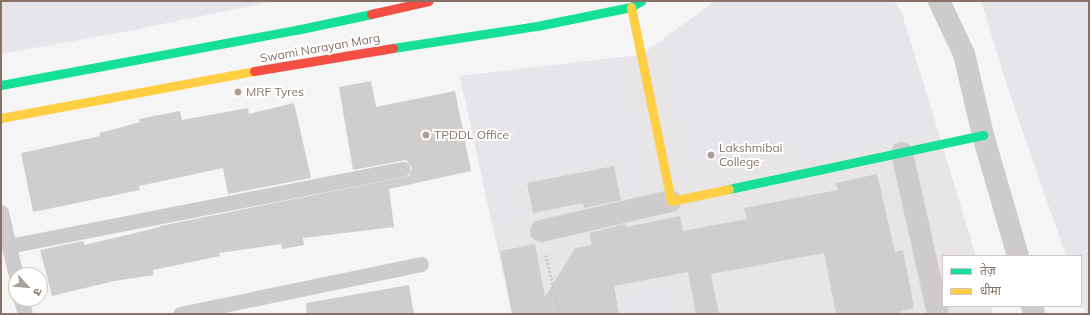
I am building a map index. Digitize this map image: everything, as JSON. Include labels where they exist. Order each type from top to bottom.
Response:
[{"type":"main road","name":"Swami Narayan Marg","points":[[1,85],[296,30],[429,1]]},
{"type":"main road","name":"Swami Narayan Marg","points":[[1,118],[317,59],[537,26],[631,8],[641,1]]},
{"type":"main road","points":[[631,8],[671,201],[983,135]]},
{"type":"street","points":[[939,1],[964,54],[983,135],[1018,255]]},
{"type":"street","points":[[902,153],[938,314]]},
{"type":"street","points":[[541,231],[671,201]]},
{"type":"lane","points":[[9,246],[403,169]]},
{"type":"lane","points":[[1,212],[14,267]]},
{"type":"lane","points":[[180,314],[421,264]]},
{"type":"path","points":[[541,231],[560,314]]},
{"type":"shaded area","points":[[1,1],[275,1],[123,32],[1,54]]},
{"type":"shaded area","name":"Lakshmibai College","points":[[715,1],[894,1],[902,14],[976,255],[942,255],[942,307],[991,307],[993,314],[512,314],[460,76],[641,55]]},
{"type":"shaded area","points":[[715,1],[894,1],[902,14],[938,131],[809,162],[789,144],[687,167],[660,42]]},
{"type":"shaded area","points":[[981,1],[1089,1],[1089,314],[1086,314],[1082,303],[1082,255],[1066,255],[1010,95]]},
{"type":"shaded area","points":[[622,57],[651,188],[626,193],[618,159],[517,181],[525,217],[492,224],[460,76]]},
{"type":"shaded area","points":[[675,282],[682,314],[629,314],[624,293]]},
{"type":"building","points":[[371,81],[376,107],[455,91],[471,171],[389,189],[394,227],[303,238],[304,245],[282,249],[281,244],[219,253],[220,256],[153,270],[154,275],[114,281],[52,296],[48,281],[48,267],[44,267],[40,250],[83,241],[85,245],[160,226],[409,176],[412,168],[406,160],[353,170],[339,87]]},
{"type":"building","points":[[294,103],[311,178],[228,194],[223,168],[139,186],[140,190],[33,212],[21,153],[100,136],[100,133],[140,122],[139,119],[180,111],[182,120],[248,108],[249,114]]},
{"type":"building","points":[[614,166],[621,200],[584,208],[583,203],[533,213],[527,183]]},
{"type":"building","points":[[877,174],[895,252],[903,250],[914,308],[901,311],[902,314],[836,314],[824,253],[711,274],[719,314],[696,314],[688,272],[614,286],[619,314],[512,314],[500,251],[535,244],[545,297],[575,248],[592,245],[589,233],[625,224],[626,227],[680,216],[683,231],[747,219],[744,208],[838,190],[836,183]]},
{"type":"building","points":[[409,285],[414,314],[307,314],[306,303]]},
{"type":"traffic: fast","points":[[393,48],[537,26],[631,7],[641,1]]},
{"type":"traffic: fast","points":[[1,85],[296,30],[371,14]]},
{"type":"traffic: fast","points":[[729,189],[983,135]]},
{"type":"traffic: slow","points":[[631,7],[671,201],[729,189]]},
{"type":"traffic: slow","points":[[1,118],[254,71]]},
{"type":"traffic: jam","points":[[371,14],[429,1]]},
{"type":"traffic: jam","points":[[254,71],[393,48]]},
{"type":"place","name":"MRF Tyres","points":[[238,92]]},
{"type":"place","name":"TPDDL Office","points":[[426,135]]},
{"type":"place","name":"Lakshmibai College","points":[[711,155]]}]
